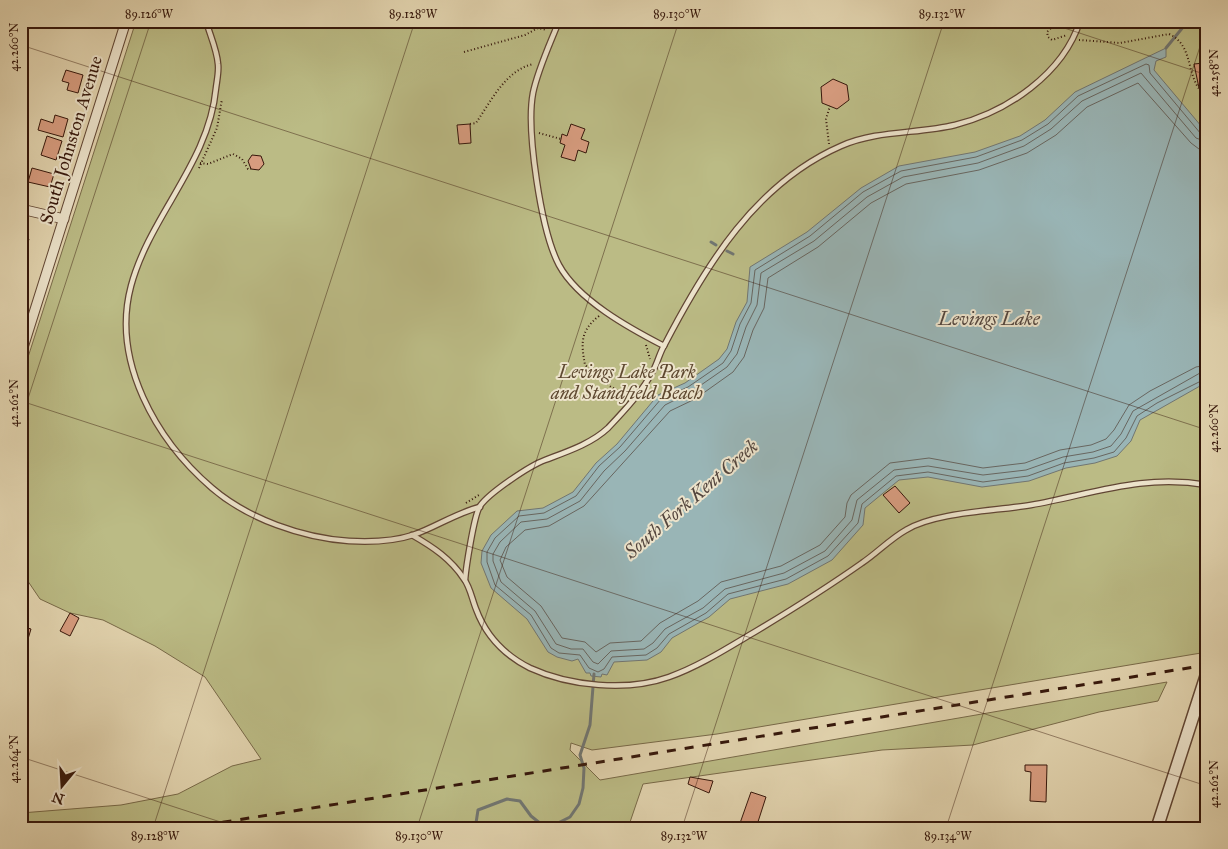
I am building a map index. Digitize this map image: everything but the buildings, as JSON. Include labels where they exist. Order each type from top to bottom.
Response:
[{"type":"street","name":"South Johnston Avenue","points":[[21,354],[126,21]]},
{"type":"street","points":[[21,209],[64,219]]},
{"type":"street","points":[[1157,828],[1207,673]]},
{"type":"lane","points":[[206,21],[218,64],[214,108],[204,140],[180,189],[146,243],[131,286],[126,314],[127,342],[134,376],[148,406],[173,445],[213,489],[259,517],[324,539],[351,541],[412,535],[462,511],[480,507],[516,475],[536,464],[589,441],[606,429],[642,390],[664,346],[712,261],[733,231],[783,182],[812,161],[843,145],[876,137],[955,125],[987,114],[1017,98],[1041,80],[1060,59],[1080,21]]},
{"type":"lane","points":[[559,21],[533,93],[531,130],[544,224],[559,265],[575,286],[602,309],[638,333],[664,346]]},
{"type":"lane","points":[[412,535],[444,554],[465,580],[483,628],[496,644],[511,657],[530,668],[580,683],[610,685],[667,678],[703,662],[796,607],[862,563],[907,529],[934,519],[1033,504],[1116,486],[1178,480],[1207,485]]},
{"type":"lane","points":[[465,580],[466,564],[480,507]]},
{"type":"path","points":[[1058,21],[1047,32],[1048,37],[1052,40],[1067,35],[1072,38],[1120,43],[1169,34],[1176,37],[1187,54],[1196,84],[1200,90],[1207,91]]},
{"type":"path","points":[[464,52],[517,38],[538,28],[555,32]]},
{"type":"path","points":[[470,124],[476,123],[506,80],[520,67],[537,64],[534,72]]},
{"type":"path","points":[[197,171],[217,128],[223,93]]},
{"type":"path","points":[[830,106],[826,119],[830,152]]},
{"type":"path","points":[[531,130],[561,138]]},
{"type":"path","points":[[194,160],[201,164],[217,161],[233,154],[242,159],[248,169],[251,169]]},
{"type":"path","points":[[601,314],[587,326],[582,350],[585,365],[611,387],[629,396],[626,401]]},
{"type":"path","points":[[645,343],[650,359]]},
{"type":"path","points":[[464,504],[486,491]]},
{"type":"green space","name":"Levings Lake Park and Standfield Beach","points":[[136,21],[1207,21],[1207,652],[717,734],[592,750],[571,743],[570,750],[600,780],[1167,682],[1158,701],[1099,712],[973,745],[882,750],[643,784],[628,828],[21,828],[21,813],[121,805],[178,794],[232,766],[261,759],[205,677],[155,646],[103,620],[70,613],[40,599],[21,571],[21,379]]},
{"type":"water","name":"Levings Lake","points":[[1166,48],[1166,57],[1156,61],[1154,70],[1207,133],[1207,382],[1140,420],[1131,441],[1117,456],[1095,463],[1066,468],[1029,481],[982,487],[928,477],[899,480],[865,508],[863,525],[832,560],[788,584],[730,599],[709,617],[672,638],[661,652],[647,660],[614,662],[607,675],[602,674],[601,677],[591,676],[590,673],[586,673],[578,659],[572,661],[557,657],[548,652],[527,619],[491,588],[481,563],[482,551],[491,535],[517,511],[543,508],[573,492],[596,463],[617,444],[658,395],[685,383],[719,359],[727,349],[736,322],[747,302],[750,267],[807,232],[861,188],[899,166],[975,152],[1020,136],[1045,120],[1075,92]]},
{"type":"waterway","points":[[1166,48],[1188,21]]},
{"type":"waterway","points":[[711,242],[716,245]]},
{"type":"waterway","points":[[727,251],[733,254]]},
{"type":"waterway","name":"South Fork Kent Creek","points":[[478,828],[476,823],[478,810],[507,799],[520,801],[531,816],[541,824],[552,826],[570,817],[579,804],[583,788],[584,768],[580,755],[590,725],[594,674]]},
{"type":"railway","points":[[187,828],[1207,665]]}]
